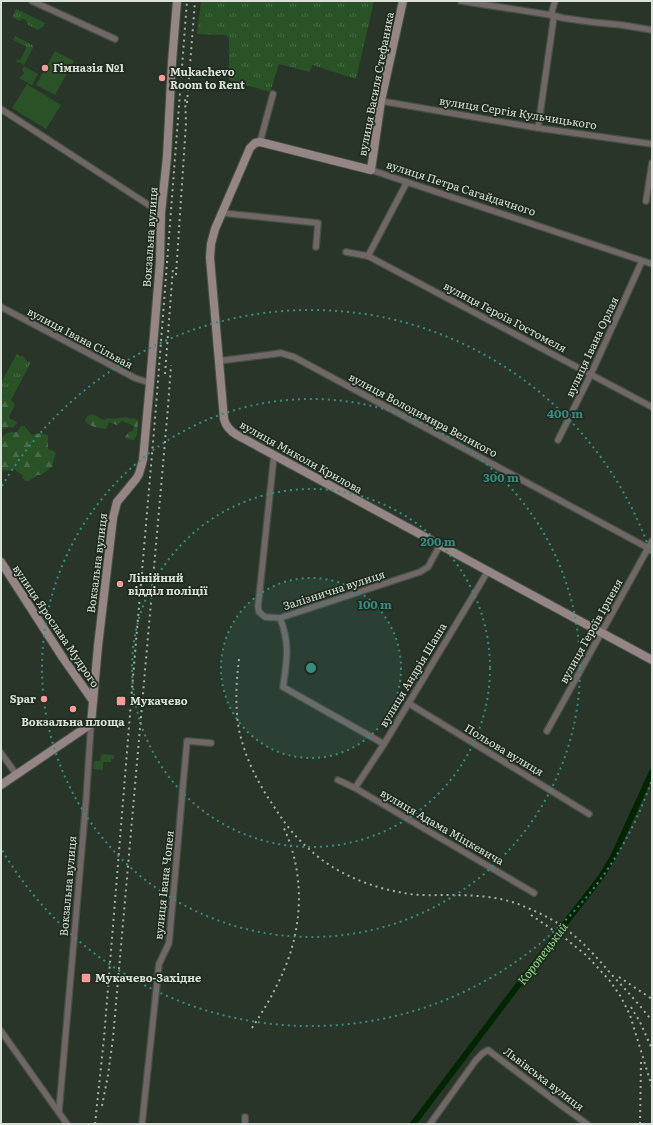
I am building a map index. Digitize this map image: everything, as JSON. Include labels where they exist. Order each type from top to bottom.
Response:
[{"type":"street","points":[[32,1],[115,39]]},
{"type":"street","name":"Вокзальна вулиця","points":[[59,1111],[98,646],[113,518],[118,502],[136,479],[141,466],[150,383],[160,262],[177,1]]},
{"type":"street","name":"вулиця Василя Стефаника","points":[[371,170],[381,101],[403,1]]},
{"type":"street","points":[[461,1],[564,18],[652,30]]},
{"type":"street","points":[[538,128],[555,1]]},
{"type":"street","points":[[260,142],[273,94]]},
{"type":"street","name":"вулиця Сергія Кульчицького","points":[[381,101],[538,128],[652,144]]},
{"type":"street","points":[[1,109],[162,213]]},
{"type":"street","name":"вулиця Миколи Крилова","points":[[260,142],[255,142],[250,148],[215,229],[210,251],[218,361],[224,419],[228,428],[232,432],[274,455],[652,660]]},
{"type":"street","name":"вулиця Петра Сагайдачного","points":[[260,142],[371,170],[652,264]]},
{"type":"street","points":[[646,201],[652,163]]},
{"type":"street","points":[[368,256],[407,182]]},
{"type":"street","points":[[222,213],[318,223],[316,247]]},
{"type":"street","name":"вулиця Героїв Гостомеля","points":[[346,252],[368,256],[652,407]]},
{"type":"street","name":"вулиця Івана Орлая","points":[[558,440],[591,374],[642,261]]},
{"type":"street","name":"вулиця Івана Сільвая","points":[[1,307],[135,378],[150,383]]},
{"type":"street","name":"вулиця Володимира Великого","points":[[218,361],[274,354],[294,357],[650,549]]},
{"type":"street","name":"Залізнична вулиця","points":[[274,455],[258,607],[259,612],[265,617],[280,618],[420,572],[428,567],[440,545]]},
{"type":"street","name":"вулиця Героїв Ірпеня","points":[[547,731],[650,549],[652,541]]},
{"type":"street","name":"вулиця Ярослава Мудрого","points":[[1,562],[63,658],[93,701]]},
{"type":"street","name":"вулиця Андрія Шаша","points":[[355,788],[384,744],[488,572]]},
{"type":"street","points":[[280,618],[286,634],[287,650],[283,687],[384,744]]},
{"type":"street","name":"Польова вулиця","points":[[408,703],[589,814]]},
{"type":"street","points":[[1,785],[91,724]]},
{"type":"street","name":"вулиця Івана Чопея","points":[[142,1124],[158,964],[169,943],[187,740],[211,743]]},
{"type":"street","points":[[1,754],[16,774]]},
{"type":"street","name":"вулиця Адама Міцкевича","points":[[338,780],[355,788],[534,893]]},
{"type":"street","points":[[1,1031],[67,1124]]},
{"type":"street","name":"Львівська вулиця","points":[[430,1124],[476,1060],[483,1052],[488,1050],[587,1124]]},
{"type":"street","points":[[245,1118],[245,1124]]},
{"type":"green space","points":[[201,1],[374,1],[356,79],[312,65],[310,72],[279,64],[270,92],[229,80],[229,38],[226,35],[197,34]]},
{"type":"green space","points":[[16,9],[45,23],[43,27],[38,30],[28,25],[26,20],[23,19],[20,21],[12,17]]},
{"type":"green space","points":[[15,36],[34,46],[24,65],[19,62],[16,63],[17,59],[20,60],[27,47],[13,40]]},
{"type":"green space","points":[[55,51],[74,61],[55,95],[36,85]]},
{"type":"green space","points":[[24,66],[38,74],[32,85],[19,78],[24,73],[22,70]]},
{"type":"green space","points":[[27,84],[61,105],[46,129],[12,108]]},
{"type":"green space","points":[[17,354],[21,357],[22,355],[27,361],[31,362],[11,400],[1,394],[1,382]]},
{"type":"green space","points":[[1,395],[8,397],[15,404],[9,416],[10,419],[16,421],[17,424],[12,428],[1,428]]},
{"type":"green space","points":[[93,414],[105,420],[107,418],[114,419],[126,417],[138,420],[137,435],[134,440],[127,439],[125,437],[129,432],[133,431],[134,426],[122,421],[117,425],[109,422],[106,429],[89,425],[85,421],[87,416]]},
{"type":"green space","points":[[21,426],[26,428],[32,435],[40,433],[48,435],[48,449],[54,451],[56,454],[53,461],[53,466],[41,475],[37,475],[29,481],[25,481],[22,477],[23,475],[15,469],[1,471],[1,439],[10,432],[17,432]]},
{"type":"green space","points":[[101,754],[114,755],[114,759],[111,759],[111,762],[103,762],[103,770],[93,769],[94,761],[100,761]]},
{"type":"waterway","name":"Коропецький","points":[[413,1124],[601,877],[613,857],[652,772]]},
{"type":"railway","points":[[95,1124],[104,1038],[156,407],[187,1]]},
{"type":"railway","points":[[187,103],[195,1]]},
{"type":"railway","points":[[176,275],[186,123],[185,96]]},
{"type":"railway","points":[[165,374],[173,268]]},
{"type":"railway","points":[[102,1106],[113,1038],[171,365]]},
{"type":"railway","points":[[239,659],[236,703],[239,730],[252,769],[267,796],[289,828],[318,857],[341,872],[378,887],[415,895],[466,895],[495,898],[514,903],[542,914],[560,925],[582,943],[643,1009],[652,1021]]},
{"type":"railway","points":[[252,1028],[271,996],[286,966],[297,926],[299,886],[291,845],[283,826]]},
{"type":"railway","points":[[531,915],[566,939],[587,956],[610,981],[621,997],[630,1015],[652,1087]]},
{"type":"railway","points":[[619,977],[652,999]]},
{"type":"railway","points":[[631,1007],[640,1022],[652,1049]]},
{"type":"railway","points":[[640,1124],[641,1061]]},
{"type":"place","name":"Гімназія №1","points":[[45,68]]},
{"type":"place","name":"Mukachevo Room to Rent","points":[[162,78]]},
{"type":"place","name":"Лінійний відділ поліції","points":[[120,584]]},
{"type":"place","name":"Spar","points":[[44,699]]},
{"type":"place","name":"Мукачево","points":[[121,701]]},
{"type":"place","name":"Вокзальна площа","points":[[73,709]]},
{"type":"place","name":"Мукачево-Західне","points":[[86,978]]}]
